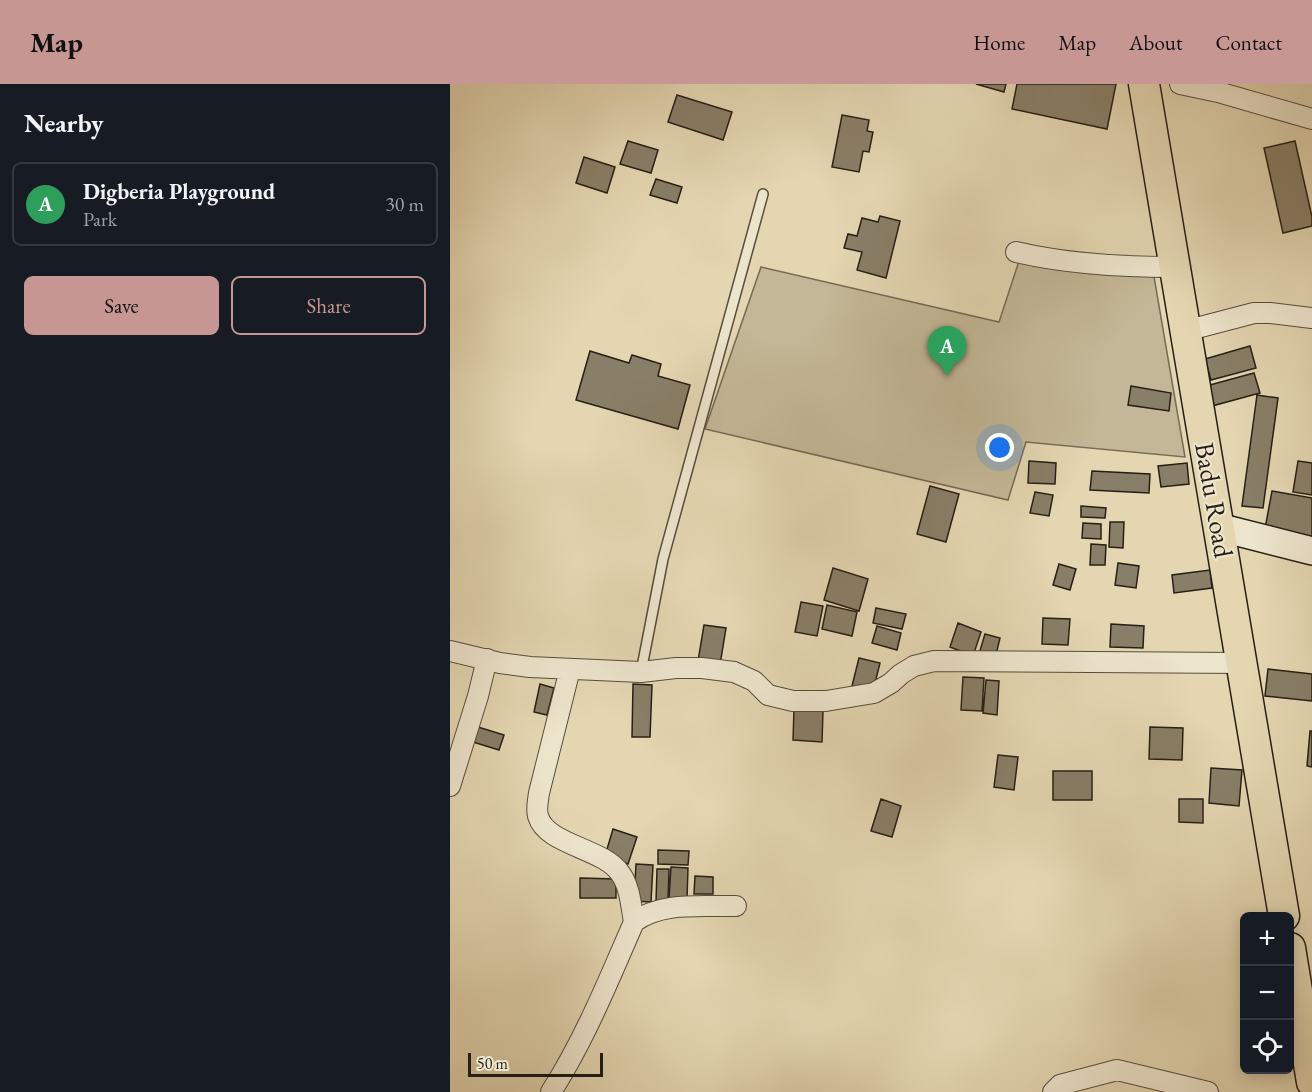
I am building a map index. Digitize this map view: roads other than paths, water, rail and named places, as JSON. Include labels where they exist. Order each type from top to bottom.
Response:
[{"type":"main road","name":"Badu Road","points":[[1144,84],[1283,912]]},
{"type":"main road","points":[[1293,966],[1312,1082]]},
{"type":"street","points":[[1180,84],[1218,92],[1312,119]]},
{"type":"street","points":[[1016,252],[1059,261],[1174,267]]},
{"type":"street","points":[[1185,331],[1254,313],[1312,318]]},
{"type":"street","points":[[1218,527],[1312,551]]},
{"type":"street","points":[[450,651],[530,667],[641,672],[702,668],[734,672],[754,681],[768,695],[794,701],[826,701],[874,693],[914,666],[934,661],[1242,663]]},
{"type":"street","points":[[450,786],[487,659]]},
{"type":"street","points":[[570,669],[539,793],[538,818],[553,834],[608,862],[620,872],[627,886],[634,922]]},
{"type":"street","points":[[551,1092],[569,1065],[634,922],[645,914],[659,909],[736,906]]},
{"type":"street","points":[[1053,1092],[1060,1085],[1117,1070],[1208,1092]]},
{"type":"lane","points":[[641,672],[663,559],[763,194]]},
{"type":"place","name":"Digberia Playground","points":[[947,376]]}]
